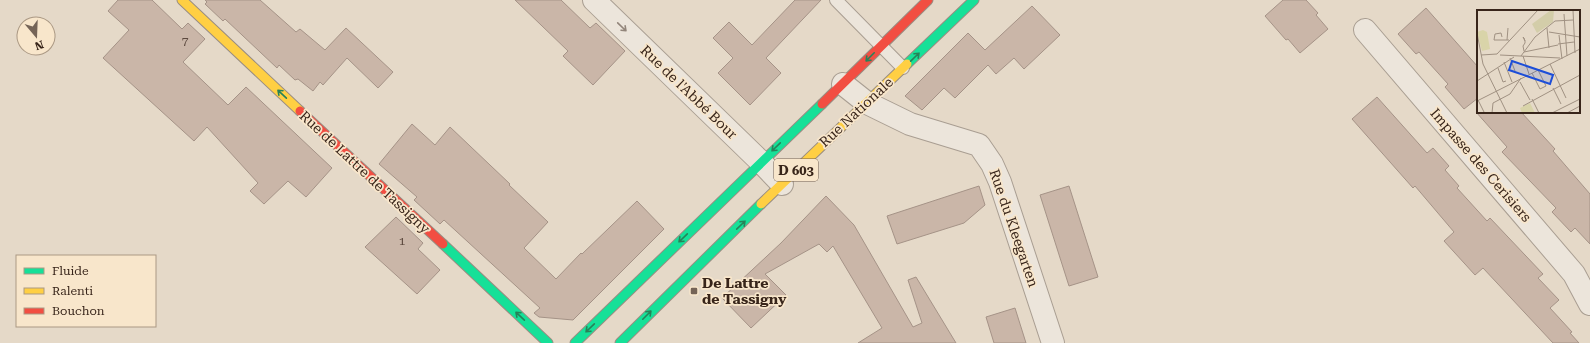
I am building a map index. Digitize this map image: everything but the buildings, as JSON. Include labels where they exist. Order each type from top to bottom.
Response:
[{"type":"main road","name":"Rue de Lattre de Tassigny","points":[[182,0],[548,343]]},
{"type":"main road","name":"D 603","points":[[575,343],[928,0]]},
{"type":"main road","name":"Rue Nationale","points":[[620,343],[821,145],[974,0]]},
{"type":"street","name":"Rue de l'Abbé Bour","points":[[594,0],[782,184]]},
{"type":"street","name":"Impasse des Cerisiers","points":[[1366,30],[1566,263],[1574,274],[1590,304]]},
{"type":"street","name":"Rue du Kleegarten","points":[[843,84],[867,103],[910,124],[979,144],[992,164],[1000,182],[1053,343]]},
{"type":"lane","points":[[836,0],[903,68]]},
{"type":"traffic: fast","points":[[907,64],[974,0]]},
{"type":"traffic: fast","points":[[575,343],[822,104]]},
{"type":"traffic: fast","points":[[620,343],[761,204]]},
{"type":"traffic: fast","points":[[443,244],[548,343]]},
{"type":"traffic: slow","points":[[182,0],[300,111]]},
{"type":"traffic: slow","points":[[761,204],[907,64]]},
{"type":"traffic: jam","points":[[822,104],[928,0]]},
{"type":"traffic: jam","points":[[300,111],[443,244]]},
{"type":"place","name":"De Lattre de Tassigny","points":[[694,291]]}]
